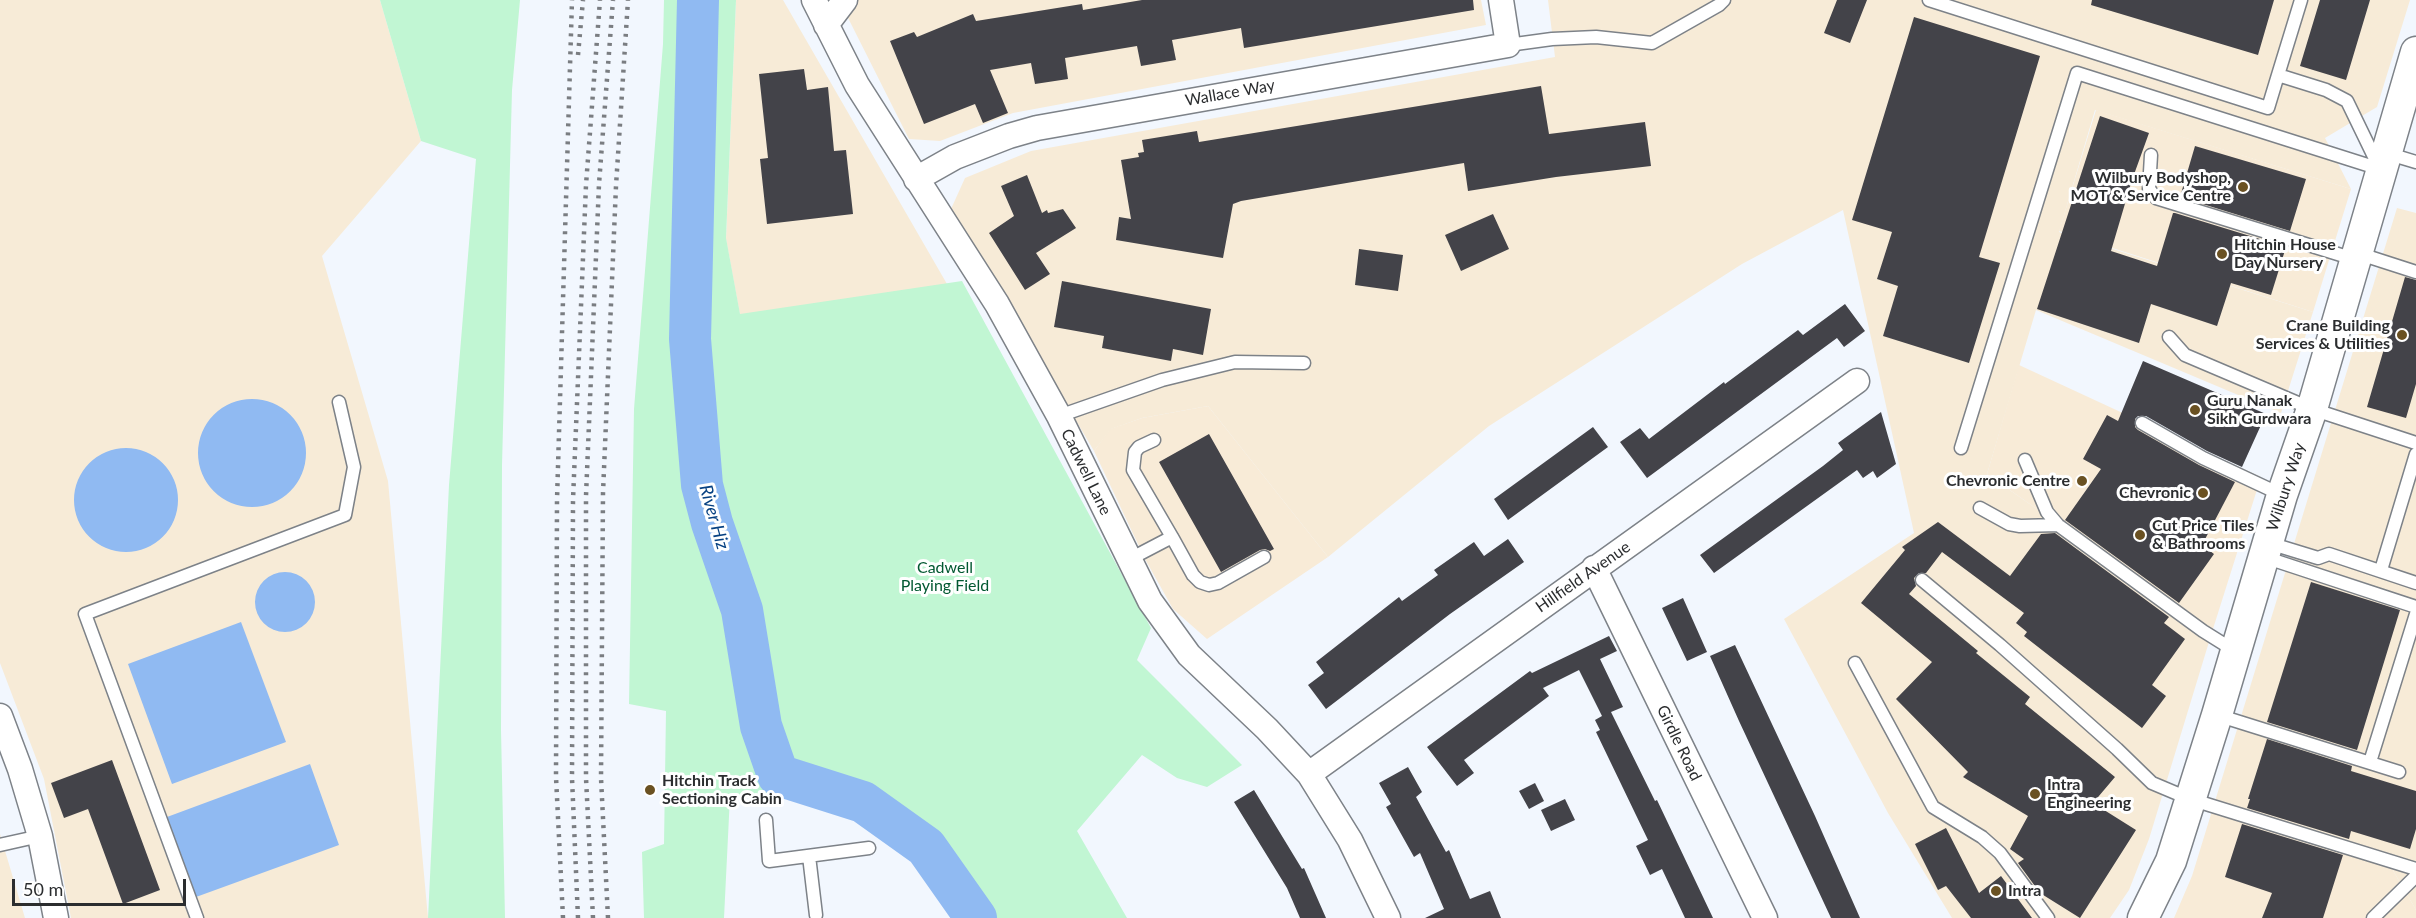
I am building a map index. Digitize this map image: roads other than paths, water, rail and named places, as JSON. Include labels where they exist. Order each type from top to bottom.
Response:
[{"type":"street","name":"Cadwell Lane","points":[[814,0],[857,85],[997,304],[1059,416],[1149,602],[1189,655],[1267,729],[1309,774],[1350,840],[1388,918]]},
{"type":"street","points":[[826,25],[845,0]]},
{"type":"street","points":[[1501,0],[1508,45]]},
{"type":"street","name":"Wallace Way","points":[[916,179],[955,157],[1037,128],[1508,45]]},
{"type":"street","name":"Wilbury Way","points":[[2143,918],[2171,861],[2282,495],[2312,409],[2416,52]]},
{"type":"street","name":"Hillfield Avenue","points":[[1309,774],[1857,381]]},
{"type":"street","name":"Girdle Road","points":[[1594,568],[1765,918]]},
{"type":"street","points":[[0,716],[20,769],[40,836],[56,918]]},
{"type":"lane","points":[[1508,45],[1552,39],[1596,37],[1652,43],[1724,0]]},
{"type":"lane","points":[[1929,0],[2268,108],[2301,0]]},
{"type":"lane","points":[[1961,448],[2077,73],[2383,161],[2416,162]]},
{"type":"lane","points":[[2278,75],[2326,90],[2347,101],[2383,161]]},
{"type":"lane","points":[[2151,155],[2149,189],[2156,198],[2416,272]]},
{"type":"lane","points":[[2169,338],[2185,355],[2312,409],[2416,443]]},
{"type":"lane","points":[[1059,416],[1161,380],[1235,362],[1304,363]]},
{"type":"lane","points":[[196,918],[85,614],[345,515],[354,468],[339,402]]},
{"type":"lane","points":[[2142,423],[2203,458],[2282,495]]},
{"type":"lane","points":[[1154,440],[1139,447],[1135,452],[1133,470],[1193,575],[1200,582],[1209,585],[1218,583],[1264,557]]},
{"type":"lane","points":[[2381,570],[2416,454]]},
{"type":"lane","points":[[2025,460],[2047,512],[2058,525],[2203,631],[2236,651]]},
{"type":"lane","points":[[1980,508],[2009,524],[2058,525]]},
{"type":"lane","points":[[1128,560],[1172,537]]},
{"type":"lane","points":[[2266,550],[2318,558],[2329,554],[2416,583]]},
{"type":"lane","points":[[2266,550],[2416,607]]},
{"type":"lane","points":[[1922,580],[2000,645],[2152,783],[2190,799],[2416,869]]},
{"type":"lane","points":[[2370,762],[2416,614]]},
{"type":"lane","points":[[1855,663],[1933,807],[1982,837],[2000,853],[2048,918]]},
{"type":"lane","points":[[2217,715],[2399,772]]},
{"type":"lane","points":[[766,820],[769,861],[869,848]]},
{"type":"lane","points":[[0,845],[40,836]]},
{"type":"lane","points":[[810,856],[816,915]]},
{"type":"lane","points":[[2373,918],[2416,876]]},
{"type":"water","points":[[252,399],[273,403],[290,415],[302,432],[306,453],[302,474],[290,491],[273,503],[252,507],[231,503],[214,491],[202,474],[198,453],[202,432],[214,415],[231,403]]},
{"type":"water","points":[[126,448],[146,452],[163,463],[174,480],[178,500],[174,520],[163,537],[146,548],[126,552],[106,548],[89,537],[78,520],[74,500],[78,480],[89,463],[106,452]]},
{"type":"water","points":[[285,572],[306,581],[315,602],[306,623],[285,632],[264,623],[255,602],[264,581]]},
{"type":"water","points":[[241,622],[286,742],[172,784],[128,664]]},
{"type":"water","points":[[310,764],[339,845],[196,897],[167,817]]},
{"type":"waterway","name":"River Hiz","points":[[698,0],[690,339],[702,485],[712,523],[742,610],[761,726],[778,775],[863,802],[926,847],[976,918]]},
{"type":"railway","points":[[563,918],[556,777],[557,500],[572,0]]},
{"type":"railway","points":[[578,55],[583,0]]},
{"type":"railway","points":[[578,918],[572,778],[573,500],[586,185],[600,0]]},
{"type":"railway","points":[[593,918],[586,778],[586,496],[599,184],[613,0]]},
{"type":"railway","points":[[608,918],[601,778],[603,493],[616,186],[628,0]]},
{"type":"place","name":"Wilbury Bodyshop, MOT & Service Centre","points":[[2243,187]]},
{"type":"place","name":"Hitchin House Day Nursery","points":[[2222,254]]},
{"type":"place","name":"Crane Building Services & Utilities","points":[[2402,335]]},
{"type":"place","name":"Guru Nanak Sikh Gurdwara","points":[[2195,410]]},
{"type":"place","name":"Chevronic Centre","points":[[2082,481]]},
{"type":"place","name":"Chevronic","points":[[2203,493]]},
{"type":"place","name":"Cut Price Tiles & Bathrooms","points":[[2140,535]]},
{"type":"place","name":"Hitchin Track Sectioning Cabin","points":[[650,790]]},
{"type":"place","name":"Intra Engineering","points":[[2035,794]]},
{"type":"place","name":"Intra","points":[[1996,891]]},
{"type":"park label","name":"Cadwell Playing Field","points":[[945,577]]}]
